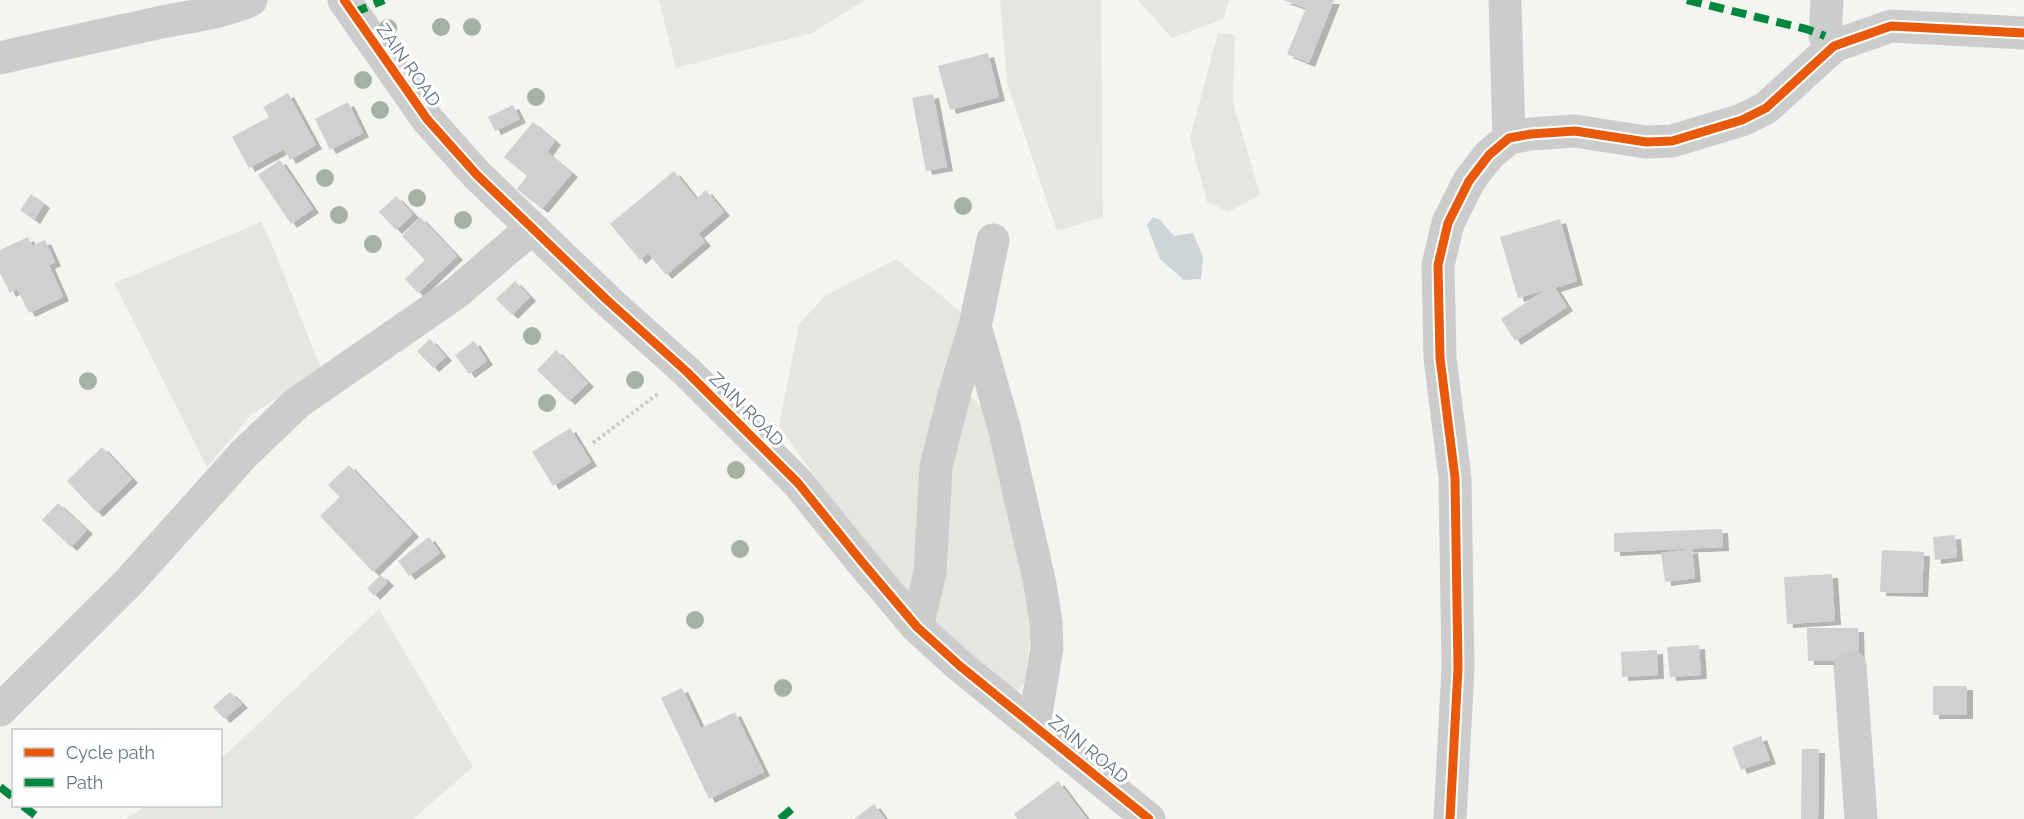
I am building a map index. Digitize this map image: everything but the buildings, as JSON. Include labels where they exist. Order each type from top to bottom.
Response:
[{"type":"street","points":[[0,58],[113,32],[207,14],[236,7],[251,0]]},
{"type":"street","name":"ZAIN ROAD","points":[[345,0],[427,119],[476,174],[687,372],[798,483],[918,627],[960,666],[1149,819]]},
{"type":"street","points":[[1505,0],[1509,138]]},
{"type":"street","points":[[1827,0],[1825,36],[1834,46]]},
{"type":"street","points":[[1450,819],[1458,668],[1455,478],[1440,358],[1438,265],[1448,223],[1470,181],[1489,155],[1509,138],[1575,131],[1646,142],[1672,141],[1742,120],[1766,108],[1834,46],[1891,26],[2024,33]]},
{"type":"street","points":[[0,710],[128,584],[242,456],[297,403],[456,293],[532,228]]},
{"type":"street","points":[[918,627],[930,572],[936,467],[956,387],[975,326],[993,240]]},
{"type":"street","points":[[975,326],[1004,427],[1045,612],[1047,648],[1034,725]]},
{"type":"street","points":[[1851,666],[1861,819]]},
{"type":"path","points":[[593,443],[687,372]]},
{"type":"shaded area","points":[[659,0],[865,0],[812,33],[676,68]]},
{"type":"shaded area","points":[[1000,0],[1101,0],[1103,217],[1057,231],[1007,82]]},
{"type":"shaded area","points":[[1138,0],[1229,0],[1223,19],[1172,38]]},
{"type":"shaded area","points":[[1218,33],[1235,35],[1233,102],[1260,195],[1228,212],[1207,202],[1190,138]]},
{"type":"shaded area","points":[[1153,217],[1160,220],[1174,236],[1193,233],[1203,257],[1201,279],[1184,280],[1160,259],[1147,225]]},
{"type":"shaded area","points":[[261,222],[321,369],[251,415],[207,467],[114,283]]},
{"type":"shaded area","points":[[896,259],[965,315],[950,375],[1003,428],[1036,593],[1024,685],[1014,692],[898,593],[779,426],[799,324],[825,296]]},
{"type":"shaded area","points":[[379,609],[473,767],[413,819],[125,819],[145,807],[222,807],[222,758]]},
{"type":"marked path","points":[[353,13],[384,0]]},
{"type":"marked path","points":[[1687,0],[1806,29],[1825,36]]},
{"type":"marked path","points":[[0,787],[12,796]]},
{"type":"marked path","points":[[24,807],[40,819]]},
{"type":"marked path","points":[[780,819],[793,808]]},
{"type":"cycle path","points":[[344,0],[427,119],[476,174],[607,300],[687,372],[798,483],[917,627],[960,666],[1149,819]]},
{"type":"cycle path","points":[[1450,819],[1458,668],[1455,478],[1440,358],[1438,265],[1448,223],[1469,181],[1489,155],[1509,138],[1575,131],[1646,142],[1672,141],[1742,120],[1766,108],[1834,46],[1891,26],[2024,33]]}]
